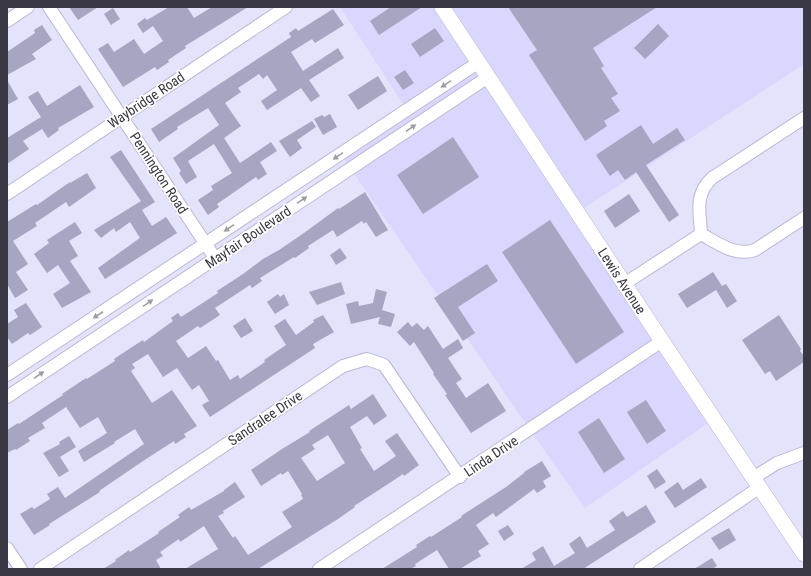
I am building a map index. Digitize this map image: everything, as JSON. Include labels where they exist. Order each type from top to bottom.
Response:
[{"type":"main road","name":"Lewis Avenue","points":[[442,7],[662,342],[804,554]]},
{"type":"street","points":[[7,21],[28,7]]},
{"type":"street","name":"Pennington Road","points":[[49,7],[215,258]]},
{"type":"street","name":"Waybridge Road","points":[[7,194],[286,7]]},
{"type":"street","name":"Mayfair Boulevard","points":[[7,375],[479,62]]},
{"type":"street","name":"Mayfair Boulevard","points":[[7,397],[488,77]]},
{"type":"street","points":[[701,234],[699,202],[701,192],[705,185],[712,178],[804,118]]},
{"type":"street","points":[[701,234],[732,251],[748,252],[755,250],[804,218]]},
{"type":"street","points":[[624,284],[701,234]]},
{"type":"street","name":"Linda Drive","points":[[319,569],[662,342]]},
{"type":"street","name":"Sandralee Drive","points":[[40,569],[343,366],[368,359],[384,366],[460,477]]},
{"type":"street","points":[[640,569],[757,482],[777,463],[804,453]]},
{"type":"street","points":[[7,548],[21,569]]},
{"type":"shaded area","points":[[340,7],[804,7],[804,64],[578,212],[714,419],[585,508],[340,153],[407,110]]},
{"type":"building","points":[[69,7],[98,7],[78,20]]},
{"type":"building","points":[[169,7],[187,7],[194,18],[212,7],[248,7],[185,46],[186,48],[168,60],[169,62],[157,70],[155,67],[123,87],[98,49],[108,43],[114,52],[134,39],[144,54],[163,41],[153,26],[143,33],[137,24],[145,18],[147,20]]},
{"type":"building","points":[[391,7],[422,7],[379,35],[370,21]]},
{"type":"building","points":[[508,7],[657,7],[593,48],[604,66],[601,68],[618,94],[611,98],[620,111],[604,121],[607,126],[585,141],[529,55],[537,50]]},
{"type":"building","points":[[113,8],[120,19],[111,25],[104,14]]},
{"type":"building","points":[[333,9],[344,25],[315,43],[312,39],[291,52],[303,71],[338,48],[344,58],[309,80],[320,96],[311,102],[301,88],[267,110],[261,101],[277,90],[267,75],[263,79],[259,74],[238,88],[241,92],[225,103],[241,126],[224,138],[240,163],[271,142],[277,151],[260,162],[267,174],[258,180],[256,177],[217,204],[219,207],[208,215],[198,200],[213,190],[211,186],[232,173],[214,144],[188,161],[197,177],[186,184],[179,173],[181,171],[173,158],[219,125],[208,108],[177,127],[178,129],[159,142],[151,129],[291,37],[289,33],[296,28],[298,31]]},
{"type":"building","points":[[658,24],[669,36],[645,59],[634,48]]},
{"type":"building","points":[[42,25],[52,40],[32,54],[36,59],[7,75],[7,52],[35,33],[34,30]]},
{"type":"building","points":[[435,28],[444,41],[420,57],[411,44]]},
{"type":"building","points":[[405,70],[414,83],[403,90],[394,77]]},
{"type":"building","points":[[378,76],[387,91],[358,110],[348,95]]},
{"type":"building","points":[[7,80],[18,99],[7,105]]},
{"type":"building","points":[[80,85],[94,107],[58,128],[59,130],[48,138],[42,129],[23,141],[29,149],[7,164],[7,138],[41,117],[28,97],[38,91],[47,106]]},
{"type":"building","points":[[330,114],[337,127],[323,135],[314,119],[322,115],[324,117]]},
{"type":"building","points":[[312,121],[316,127],[297,140],[302,148],[290,157],[279,141]]},
{"type":"building","points":[[641,125],[653,144],[677,128],[685,140],[646,165],[679,215],[669,222],[636,172],[625,180],[618,170],[610,176],[596,155]]},
{"type":"building","points":[[453,137],[479,177],[423,214],[397,175]]},
{"type":"building","points":[[121,150],[155,202],[142,210],[152,226],[166,217],[177,233],[105,279],[98,268],[140,238],[130,222],[116,232],[114,228],[101,238],[94,230],[141,201],[110,157]]},
{"type":"building","points":[[87,173],[96,188],[69,207],[66,202],[35,223],[37,226],[13,241],[28,264],[16,272],[28,290],[15,298],[7,284],[7,222],[36,204],[37,205],[70,182]]},
{"type":"building","points":[[365,192],[388,230],[376,237],[366,222],[364,224],[362,221],[337,237],[333,230],[308,246],[309,248],[295,258],[294,257],[260,278],[262,281],[252,288],[250,285],[215,308],[220,315],[200,328],[198,326],[176,341],[188,358],[206,346],[216,361],[218,360],[230,380],[238,375],[240,379],[286,345],[274,326],[285,319],[296,335],[314,322],[313,320],[323,315],[334,332],[313,344],[315,348],[210,417],[202,405],[209,401],[199,385],[192,390],[177,368],[163,377],[148,354],[132,364],[135,368],[131,371],[152,403],[172,390],[197,426],[184,434],[186,437],[175,444],[174,441],[34,535],[20,514],[32,507],[34,509],[50,499],[47,494],[58,487],[65,498],[144,444],[135,429],[84,462],[78,451],[107,433],[98,417],[80,428],[66,407],[42,423],[45,428],[28,438],[30,441],[16,450],[15,449],[7,453],[7,430],[18,423],[19,424],[86,378],[87,379],[115,361],[114,359],[143,340],[144,342],[173,321],[171,318],[178,313],[181,317],[218,293],[217,291],[304,233],[338,208],[339,209]]},
{"type":"building","points":[[629,194],[640,211],[615,228],[604,211]]},
{"type":"building","points":[[550,220],[624,332],[576,364],[502,252]]},
{"type":"building","points":[[75,222],[82,233],[69,241],[78,256],[70,261],[91,292],[62,308],[53,294],[70,283],[58,265],[47,273],[34,254],[49,243],[47,240]]},
{"type":"building","points":[[340,248],[347,258],[336,265],[330,255]]},
{"type":"building","points":[[487,264],[498,281],[458,307],[475,333],[463,341],[434,298]]},
{"type":"building","points":[[713,272],[722,286],[726,284],[737,301],[727,308],[716,290],[687,308],[678,294]]},
{"type":"building","points":[[341,282],[345,294],[317,305],[309,292]]},
{"type":"building","points":[[376,289],[387,292],[382,310],[395,314],[391,327],[378,324],[380,317],[351,324],[346,304],[358,301],[359,306],[373,303]]},
{"type":"building","points":[[278,294],[280,297],[284,294],[289,305],[275,314],[267,302]]},
{"type":"building","points":[[26,303],[42,327],[30,335],[28,333],[12,344],[7,337],[7,324],[18,317],[14,310]]},
{"type":"building","points":[[779,315],[801,349],[800,351],[804,356],[804,362],[776,381],[770,371],[765,374],[742,340]]},
{"type":"building","points":[[245,318],[253,331],[241,338],[233,326]]},
{"type":"building","points":[[408,322],[412,327],[417,323],[424,330],[428,326],[443,349],[458,339],[463,348],[448,358],[462,379],[456,383],[466,398],[488,383],[506,411],[471,433],[445,395],[447,394],[414,342],[410,346],[397,332]]},
{"type":"building","points":[[373,394],[387,416],[374,425],[367,416],[350,427],[362,448],[360,449],[374,471],[396,456],[385,441],[397,433],[419,465],[404,476],[403,474],[354,506],[355,507],[338,519],[258,569],[185,569],[218,549],[204,526],[180,542],[179,539],[160,552],[163,556],[156,560],[161,569],[103,569],[116,561],[115,560],[129,550],[130,552],[159,533],[158,532],[180,517],[178,515],[189,507],[191,510],[224,491],[235,482],[245,497],[223,511],[224,513],[218,516],[233,538],[235,536],[248,555],[292,527],[282,512],[303,499],[302,494],[288,471],[282,475],[281,473],[261,486],[251,470],[349,405],[351,409]],"holes":[[[328,435],[345,463],[317,481],[301,458],[315,449],[312,445]]]},
{"type":"building","points":[[646,400],[666,431],[647,444],[627,412]]},
{"type":"building","points":[[599,418],[625,459],[604,473],[578,432]]},
{"type":"building","points":[[69,436],[76,447],[60,457],[69,471],[59,477],[43,453],[60,444],[59,442]]},
{"type":"building","points":[[542,461],[551,476],[543,481],[546,487],[537,493],[534,489],[496,517],[493,513],[476,525],[489,544],[478,551],[481,556],[460,569],[449,569],[437,550],[415,564],[416,566],[410,569],[382,569],[417,547],[416,545],[462,517],[461,516],[506,487],[524,472]]},
{"type":"building","points":[[657,469],[666,482],[655,489],[647,476]]},
{"type":"building","points":[[701,478],[707,487],[675,508],[664,492],[678,482],[683,490]]},
{"type":"building","points":[[646,505],[656,522],[583,569],[521,569],[536,560],[532,553],[543,546],[554,566],[575,553],[569,544],[580,536],[587,548],[615,530],[609,521],[623,511],[627,517]]},
{"type":"building","points":[[508,525],[514,534],[504,541],[498,531]]},
{"type":"building","points":[[729,528],[736,540],[719,550],[711,538]]},
{"type":"building","points":[[712,558],[717,566],[712,569],[694,569]]}]
